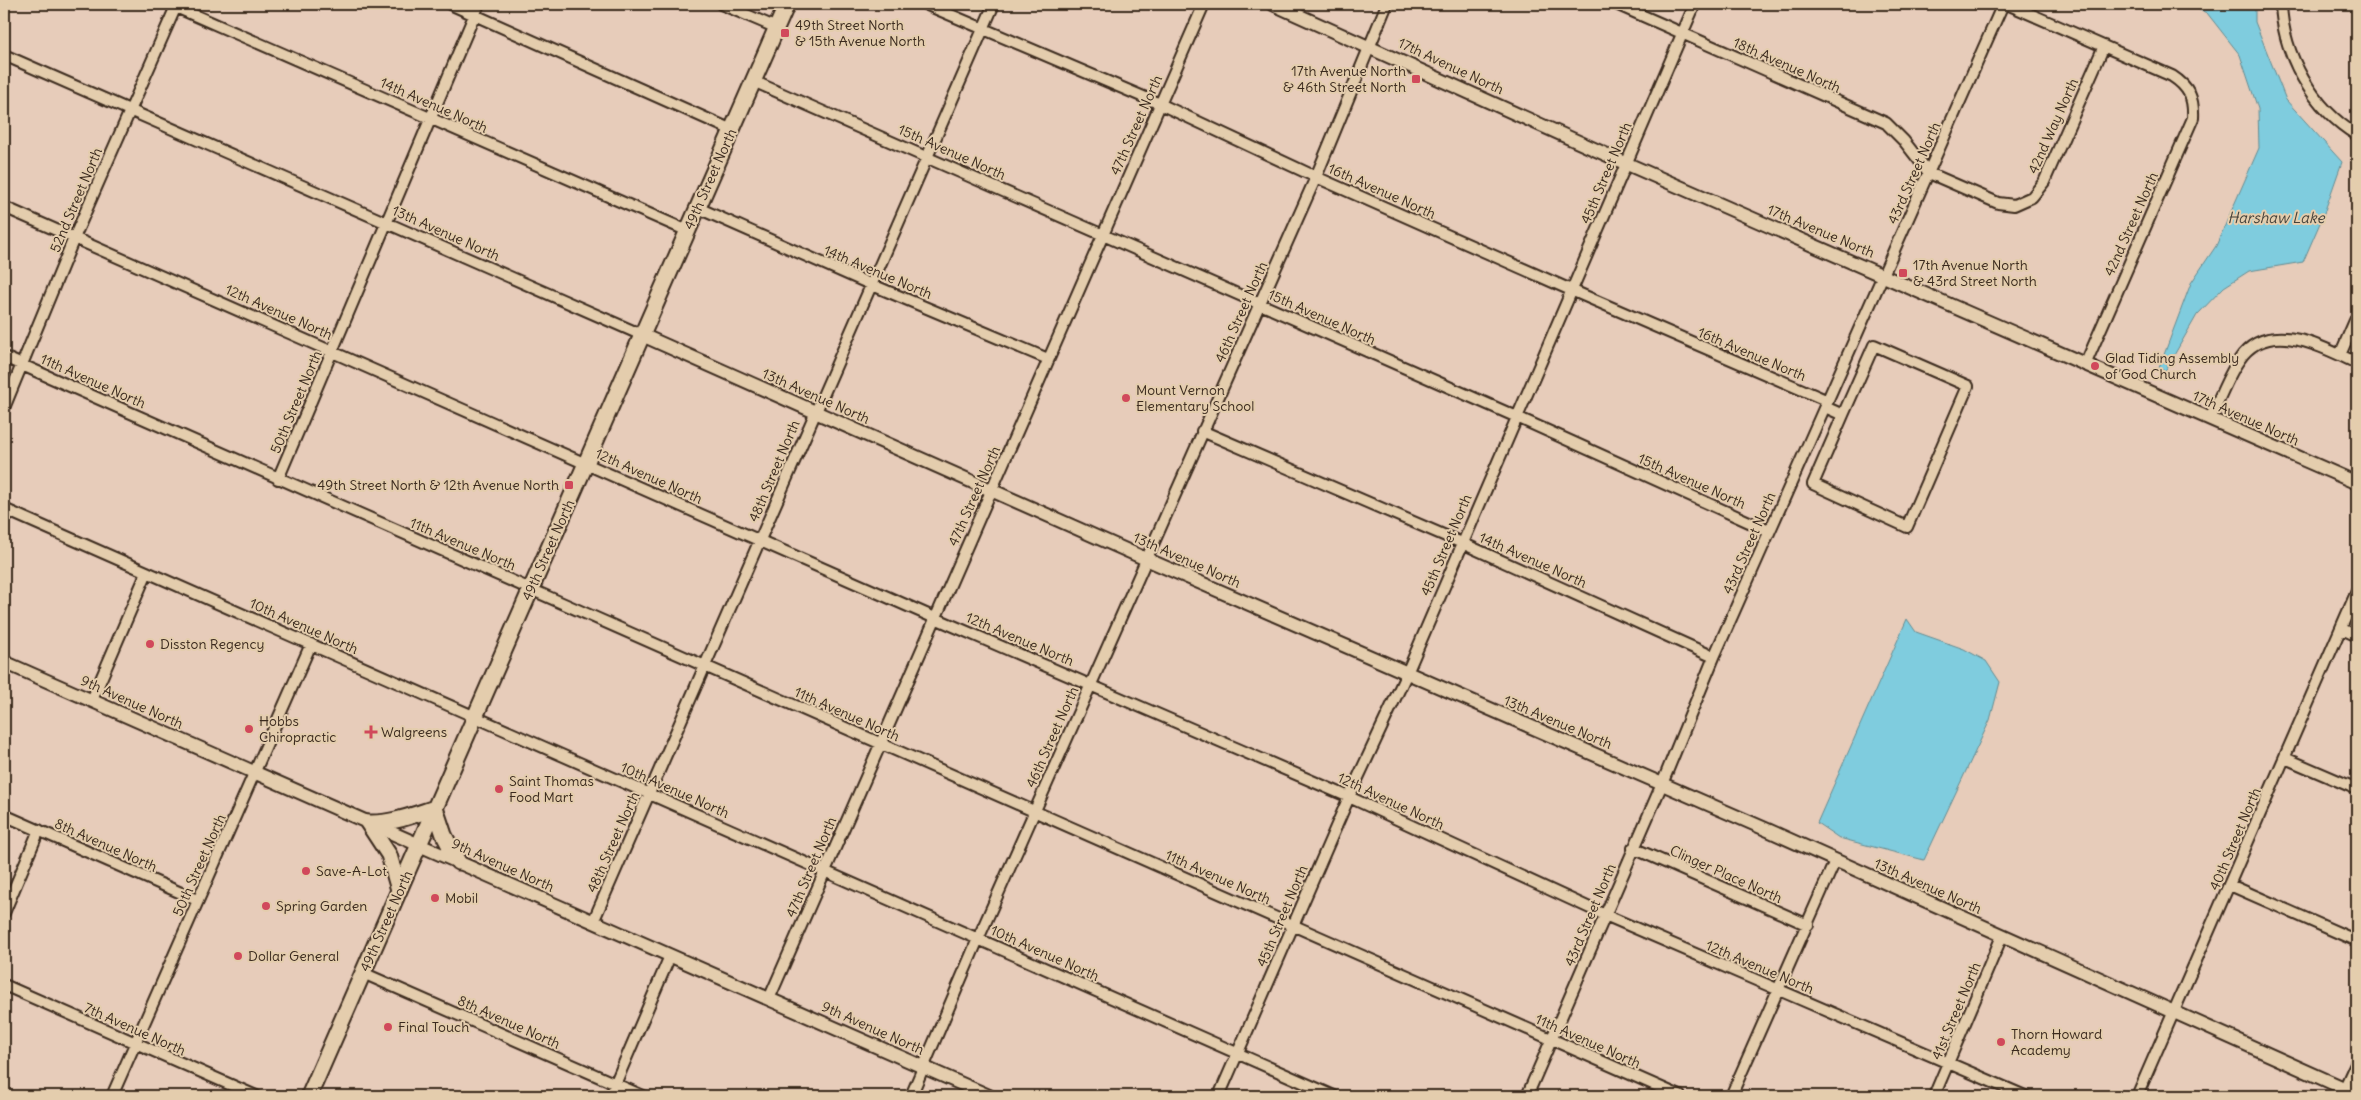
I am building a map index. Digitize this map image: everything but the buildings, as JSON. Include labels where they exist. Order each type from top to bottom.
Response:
[{"type":"main road","name":"49th Street North","points":[[309,1096],[787,4]]},
{"type":"main road","points":[[368,823],[380,824],[404,819],[435,808],[444,835],[458,862]]},
{"type":"main road","points":[[368,823],[390,856],[399,890]]},
{"type":"street","points":[[450,4],[732,130]]},
{"type":"street","name":"50th Street North","points":[[278,479],[479,4]]},
{"type":"street","points":[[721,4],[777,28]]},
{"type":"street","name":"16th Avenue North","points":[[925,4],[1160,104],[1316,177],[1827,404],[1843,415]]},
{"type":"street","name":"48th Street North","points":[[593,922],[760,540],[813,412],[994,4]]},
{"type":"street","name":"47th Street North","points":[[769,999],[1204,4]]},
{"type":"street","name":"17th Avenue North","points":[[1273,4],[1370,46],[1625,163],[2357,483]]},
{"type":"street","name":"46th Street North","points":[[910,1096],[1034,811],[1316,177],[1387,4]]},
{"type":"street","name":"18th Avenue North","points":[[1616,4],[1886,124],[1904,141],[1929,173]]},
{"type":"street","name":"45th Street North","points":[[1219,1096],[1349,796],[1407,673],[1695,4]]},
{"type":"street","name":"43rd Street North","points":[[1527,1096],[1662,784],[1714,657],[2003,4]]},
{"type":"street","points":[[2007,4],[2104,46]]},
{"type":"street","points":[[2281,4],[2282,20],[2296,62],[2316,100],[2348,130],[2357,135]]},
{"type":"street","name":"52nd Street North","points":[[4,408],[74,238],[174,5]]},
{"type":"street","name":"14th Avenue North","points":[[174,5],[688,231]]},
{"type":"street","name":"42nd Way North","points":[[1929,173],[1998,204],[2014,205],[2032,197],[2044,182],[2104,46]]},
{"type":"street","name":"42nd Street North","points":[[2085,365],[2193,118],[2194,105],[2190,93],[2184,84],[2172,76],[2104,46]]},
{"type":"street","name":"13th Avenue North","points":[[4,54],[1146,559],[1662,784],[2174,1012],[2343,1092],[2357,1094]]},
{"type":"street","name":"15th Avenue North","points":[[753,81],[1517,417],[1769,531]]},
{"type":"street","name":"12th Avenue North","points":[[4,207],[935,618],[1349,796],[1605,915],[2025,1096]]},
{"type":"street","name":"14th Avenue North","points":[[698,208],[870,284],[1048,359]]},
{"type":"street","points":[[2340,355],[2357,316]]},
{"type":"street","points":[[2210,419],[2238,360],[2249,348],[2283,336],[2302,340],[2357,363]]},
{"type":"street","points":[[1874,345],[1968,386],[1907,527],[1813,484],[1843,415],[1874,345]]},
{"type":"street","name":"11th Avenue North","points":[[4,357],[1680,1096]]},
{"type":"street","name":"14th Avenue North","points":[[1202,431],[1462,543],[1714,657]]},
{"type":"street","name":"10th Avenue North","points":[[4,509],[1334,1096]]},
{"type":"street","points":[[92,700],[147,572]]},
{"type":"street","name":"40th Street North","points":[[2137,1096],[2357,591]]},
{"type":"street","points":[[2342,629],[2357,636]]},
{"type":"street","name":"50th Street North","points":[[112,1096],[311,644]]},
{"type":"street","name":"9th Avenue North","points":[[4,662],[989,1096]]},
{"type":"street","points":[[2285,758],[2357,789]]},
{"type":"street","name":"8th Avenue North","points":[[4,815],[198,900]]},
{"type":"street","points":[[4,913],[39,830]]},
{"type":"street","name":"Clinger Place North","points":[[1633,848],[1808,925]]},
{"type":"street","points":[[1730,1096],[1835,861]]},
{"type":"street","points":[[2230,885],[2357,941]]},
{"type":"street","name":"41st Street North","points":[[1934,1096],[2002,936]]},
{"type":"street","points":[[610,1096],[670,956]]},
{"type":"street","name":"8th Avenue North","points":[[363,973],[644,1096]]},
{"type":"street","name":"7th Avenue North","points":[[4,985],[256,1096]]},
{"type":"street","points":[[2343,1092],[2357,1061]]},
{"type":"water","name":"Harshaw Lake","points":[[2185,4],[2255,4],[2255,22],[2286,100],[2342,162],[2323,216],[2303,262],[2249,271],[2224,287],[2197,315],[2165,371],[2159,368],[2191,283],[2216,246],[2259,148],[2258,109],[2240,55],[2207,13]]},
{"type":"water","points":[[1907,619],[1916,632],[1964,649],[1986,661],[2000,682],[1990,720],[1924,860],[1839,838],[1817,823]]},
{"type":"place","name":"49th Street North & 15th Avenue North","points":[[785,33]]},
{"type":"place","name":"17th Avenue North & 46th Street North","points":[[1416,79]]},
{"type":"place","name":"17th Avenue North & 43rd Street North","points":[[1903,273]]},
{"type":"place","name":"Glad Tiding Assembly of God Church","points":[[2095,366]]},
{"type":"place","name":"Mount Vernon Elementary School","points":[[1126,398]]},
{"type":"place","name":"49th Street North & 12th Avenue North","points":[[569,485]]},
{"type":"place","name":"Disston Regency","points":[[150,644]]},
{"type":"place","name":"Hobbs Chiropractic","points":[[249,729]]},
{"type":"place","name":"Walgreens","points":[[371,732]]},
{"type":"place","name":"Saint Thomas Food Mart","points":[[499,789]]},
{"type":"place","name":"Save-A-Lot","points":[[306,871]]},
{"type":"place","name":"Mobil","points":[[435,898]]},
{"type":"place","name":"Spring Garden","points":[[266,906]]},
{"type":"place","name":"Dollar General","points":[[238,956]]},
{"type":"place","name":"Final Touch","points":[[388,1027]]},
{"type":"place","name":"Thorn Howard Academy","points":[[2001,1042]]}]
